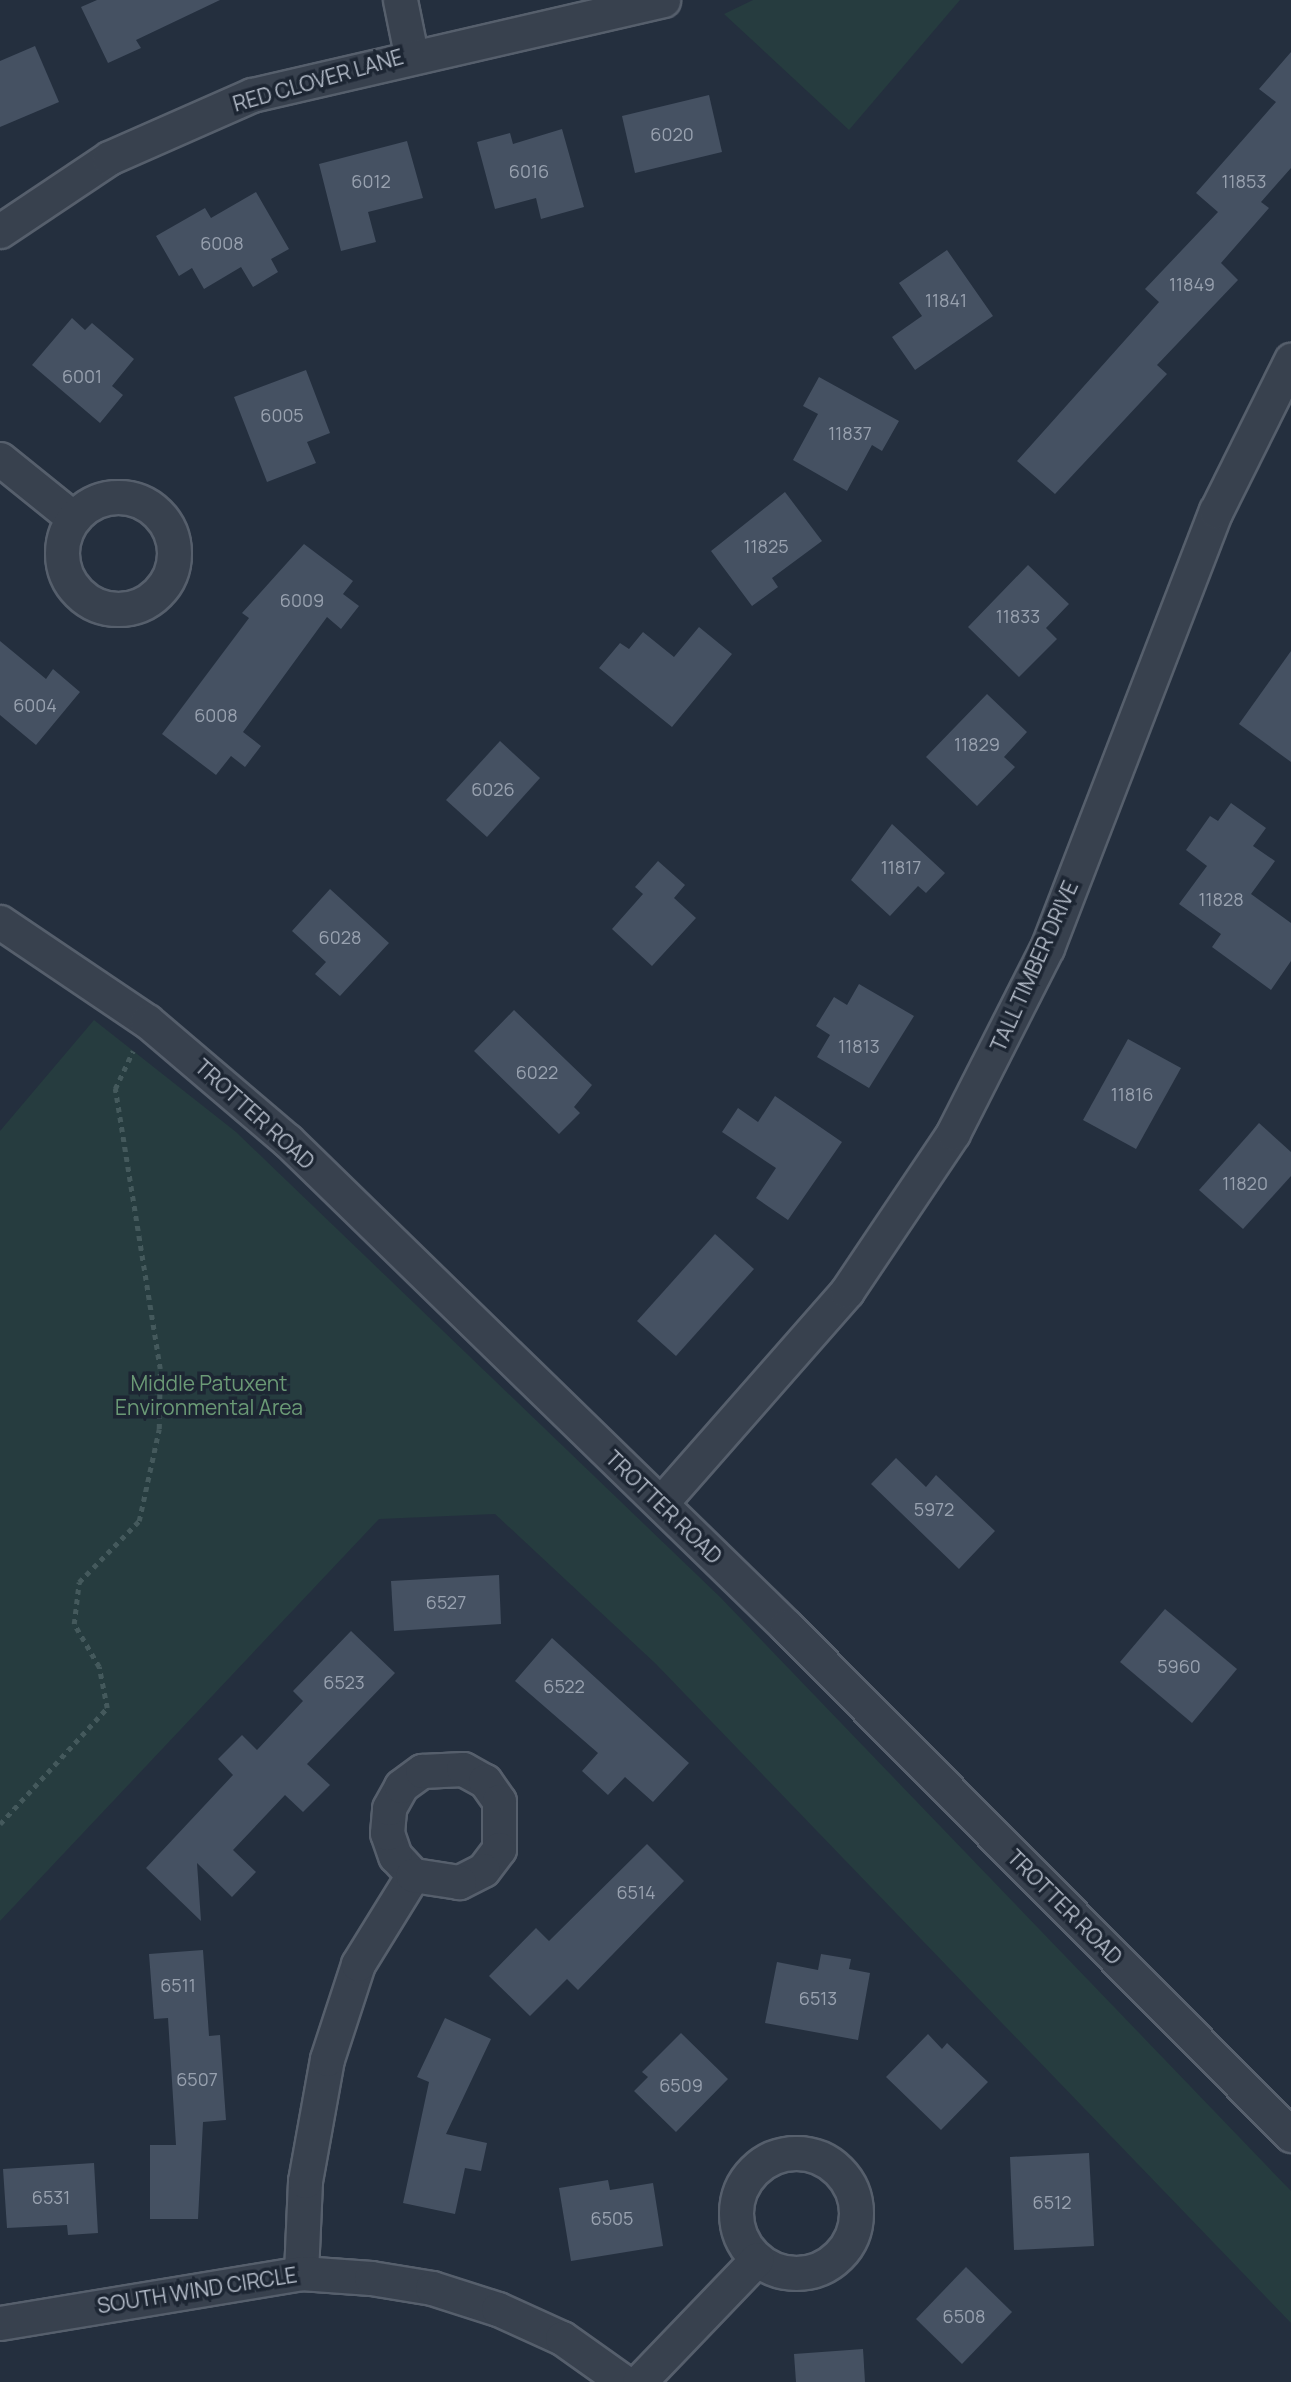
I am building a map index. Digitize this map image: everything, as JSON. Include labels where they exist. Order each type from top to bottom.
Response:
[{"type":"street","points":[[400,0],[411,54]]},
{"type":"street","name":"RED CLOVER LANE","points":[[0,231],[108,158],[171,127],[253,95],[411,54],[663,0]]},
{"type":"street","name":"TALL TIMBER DRIVE","points":[[660,1503],[847,1291],[953,1133],[1046,948],[1216,511],[1289,367]]},
{"type":"street","points":[[0,459],[73,518]]},
{"type":"street","name":"TROTTER ROAD","points":[[0,922],[147,1021],[287,1140],[660,1503],[1291,2135]]},
{"type":"street","points":[[301,2273],[305,2181],[327,2059],[358,1964],[413,1875]]},
{"type":"street","points":[[639,2382],[757,2259]]},
{"type":"street","name":"SOUTH WIND CIRCLE","points":[[0,2323],[301,2273],[432,2288],[498,2309],[562,2338],[624,2382]]},
{"type":"path","points":[[0,1824],[107,1708],[100,1667],[74,1624],[79,1582],[139,1521],[159,1429],[160,1369],[116,1089],[147,1021]]},
{"type":"green space","points":[[753,0],[960,0],[849,130],[724,14]]},
{"type":"green space","name":"Middle Patuxent Environmental Area","points":[[94,1020],[236,1132],[720,1597],[1291,2191],[1291,2323],[656,1664],[495,1514],[379,1519],[0,1921],[0,1131]]},
{"type":"building","points":[[97,0],[220,0],[136,40],[141,48],[108,63],[81,7]]},
{"type":"building","points":[[35,46],[59,102],[0,127],[0,61]]},
{"type":"building","points":[[1291,52],[1291,168],[1261,202],[1269,208],[1221,263],[1238,280],[1157,365],[1167,374],[1055,494],[1017,461],[1159,302],[1145,289],[1218,212],[1196,193],[1276,102],[1259,89]]},
{"type":"building","points":[[709,95],[722,152],[635,173],[622,116]]},
{"type":"building","points":[[562,129],[584,207],[541,219],[536,198],[495,209],[477,142],[510,133],[513,144]]},
{"type":"building","points":[[407,141],[423,198],[368,212],[376,242],[341,251],[319,164]]},
{"type":"building","points":[[256,192],[289,249],[271,259],[278,272],[253,287],[241,267],[204,289],[192,268],[179,276],[156,236],[205,208],[211,218]]},
{"type":"building","points":[[947,250],[993,316],[915,370],[892,337],[922,316],[899,283]]},
{"type":"building","points":[[72,318],[85,330],[92,323],[134,359],[112,386],[123,395],[100,423],[32,365]]},
{"type":"building","points":[[306,370],[330,433],[307,442],[316,463],[267,482],[234,397]]},
{"type":"building","points":[[819,377],[899,421],[882,451],[872,445],[847,491],[793,460],[818,414],[803,406]]},
{"type":"building","points":[[785,492],[822,541],[772,578],[778,587],[752,606],[711,551]]},
{"type":"building","points":[[304,544],[353,581],[343,594],[359,606],[341,629],[327,617],[243,732],[261,746],[245,767],[231,756],[216,775],[162,734],[249,618],[242,613]]},
{"type":"building","points":[[1028,565],[1069,604],[1046,628],[1057,639],[1019,677],[968,627]]},
{"type":"building","points":[[699,627],[732,654],[672,727],[599,668],[620,643],[629,649],[643,632],[674,657]]},
{"type":"building","points":[[0,641],[46,679],[53,669],[80,692],[36,745],[0,715]]},
{"type":"building","points":[[1291,651],[1291,762],[1239,724]]},
{"type":"building","points":[[987,694],[1027,732],[1004,757],[1015,767],[977,806],[926,757]]},
{"type":"building","points":[[500,741],[540,778],[487,837],[446,800]]},
{"type":"building","points":[[1231,803],[1266,828],[1253,846],[1275,861],[1251,894],[1291,923],[1291,961],[1271,990],[1212,947],[1221,934],[1179,904],[1207,866],[1186,850],[1210,816],[1218,821]]},
{"type":"building","points":[[892,824],[945,873],[926,893],[918,886],[890,916],[851,880]]},
{"type":"building","points":[[658,861],[685,885],[674,898],[696,918],[652,966],[612,929],[643,894],[635,887]]},
{"type":"building","points":[[330,889],[389,943],[340,996],[315,974],[326,962],[292,931]]},
{"type":"building","points":[[859,984],[914,1016],[869,1088],[817,1057],[830,1035],[816,1026],[834,997],[847,1005]]},
{"type":"building","points":[[514,1010],[592,1085],[574,1107],[580,1113],[559,1134],[474,1051]]},
{"type":"building","points":[[1128,1039],[1181,1068],[1136,1149],[1083,1120]]},
{"type":"building","points":[[775,1096],[842,1142],[788,1220],[756,1198],[776,1168],[722,1132],[738,1108],[758,1122]]},
{"type":"building","points":[[1259,1123],[1291,1152],[1291,1176],[1243,1229],[1199,1190]]},
{"type":"building","points":[[715,1234],[754,1269],[676,1356],[637,1321]]},
{"type":"building","points":[[896,1458],[926,1487],[936,1475],[995,1531],[959,1569],[871,1484]]},
{"type":"building","points":[[499,1575],[501,1624],[394,1631],[391,1581]]},
{"type":"building","points":[[1165,1609],[1237,1669],[1192,1723],[1120,1662]]},
{"type":"building","points":[[351,1631],[395,1673],[307,1764],[330,1785],[303,1812],[285,1795],[233,1850],[256,1872],[232,1897],[197,1863],[201,1921],[146,1868],[233,1775],[218,1759],[242,1735],[257,1750],[303,1701],[293,1691]]},
{"type":"building","points":[[552,1638],[689,1763],[653,1802],[625,1777],[608,1795],[582,1771],[598,1753],[515,1681]]},
{"type":"building","points":[[647,1844],[684,1881],[578,1990],[567,1979],[530,2016],[489,1976],[536,1928],[549,1941]]},
{"type":"building","points":[[203,1950],[209,2036],[220,2035],[226,2120],[203,2122],[198,2219],[150,2219],[150,2145],[176,2145],[168,2018],[154,2019],[149,1954]]},
{"type":"building","points":[[821,1954],[851,1959],[849,1969],[870,1973],[858,2040],[765,2023],[777,1962],[818,1970]]},
{"type":"building","points":[[445,2018],[491,2039],[446,2134],[487,2143],[481,2171],[465,2168],[455,2214],[403,2203],[429,2082],[417,2077]]},
{"type":"building","points":[[681,2033],[728,2079],[676,2132],[634,2091],[648,2077],[642,2072]]},
{"type":"building","points":[[928,2034],[942,2049],[947,2043],[988,2082],[941,2130],[886,2077]]},
{"type":"building","points":[[1089,2153],[1094,2246],[1014,2250],[1010,2157]]},
{"type":"building","points":[[94,2163],[98,2233],[68,2235],[67,2225],[7,2228],[3,2169]]},
{"type":"building","points":[[608,2180],[610,2190],[653,2183],[663,2246],[571,2261],[559,2188]]},
{"type":"building","points":[[966,2267],[1012,2312],[962,2364],[916,2319]]},
{"type":"building","points":[[863,2349],[865,2382],[796,2382],[794,2354]]}]
